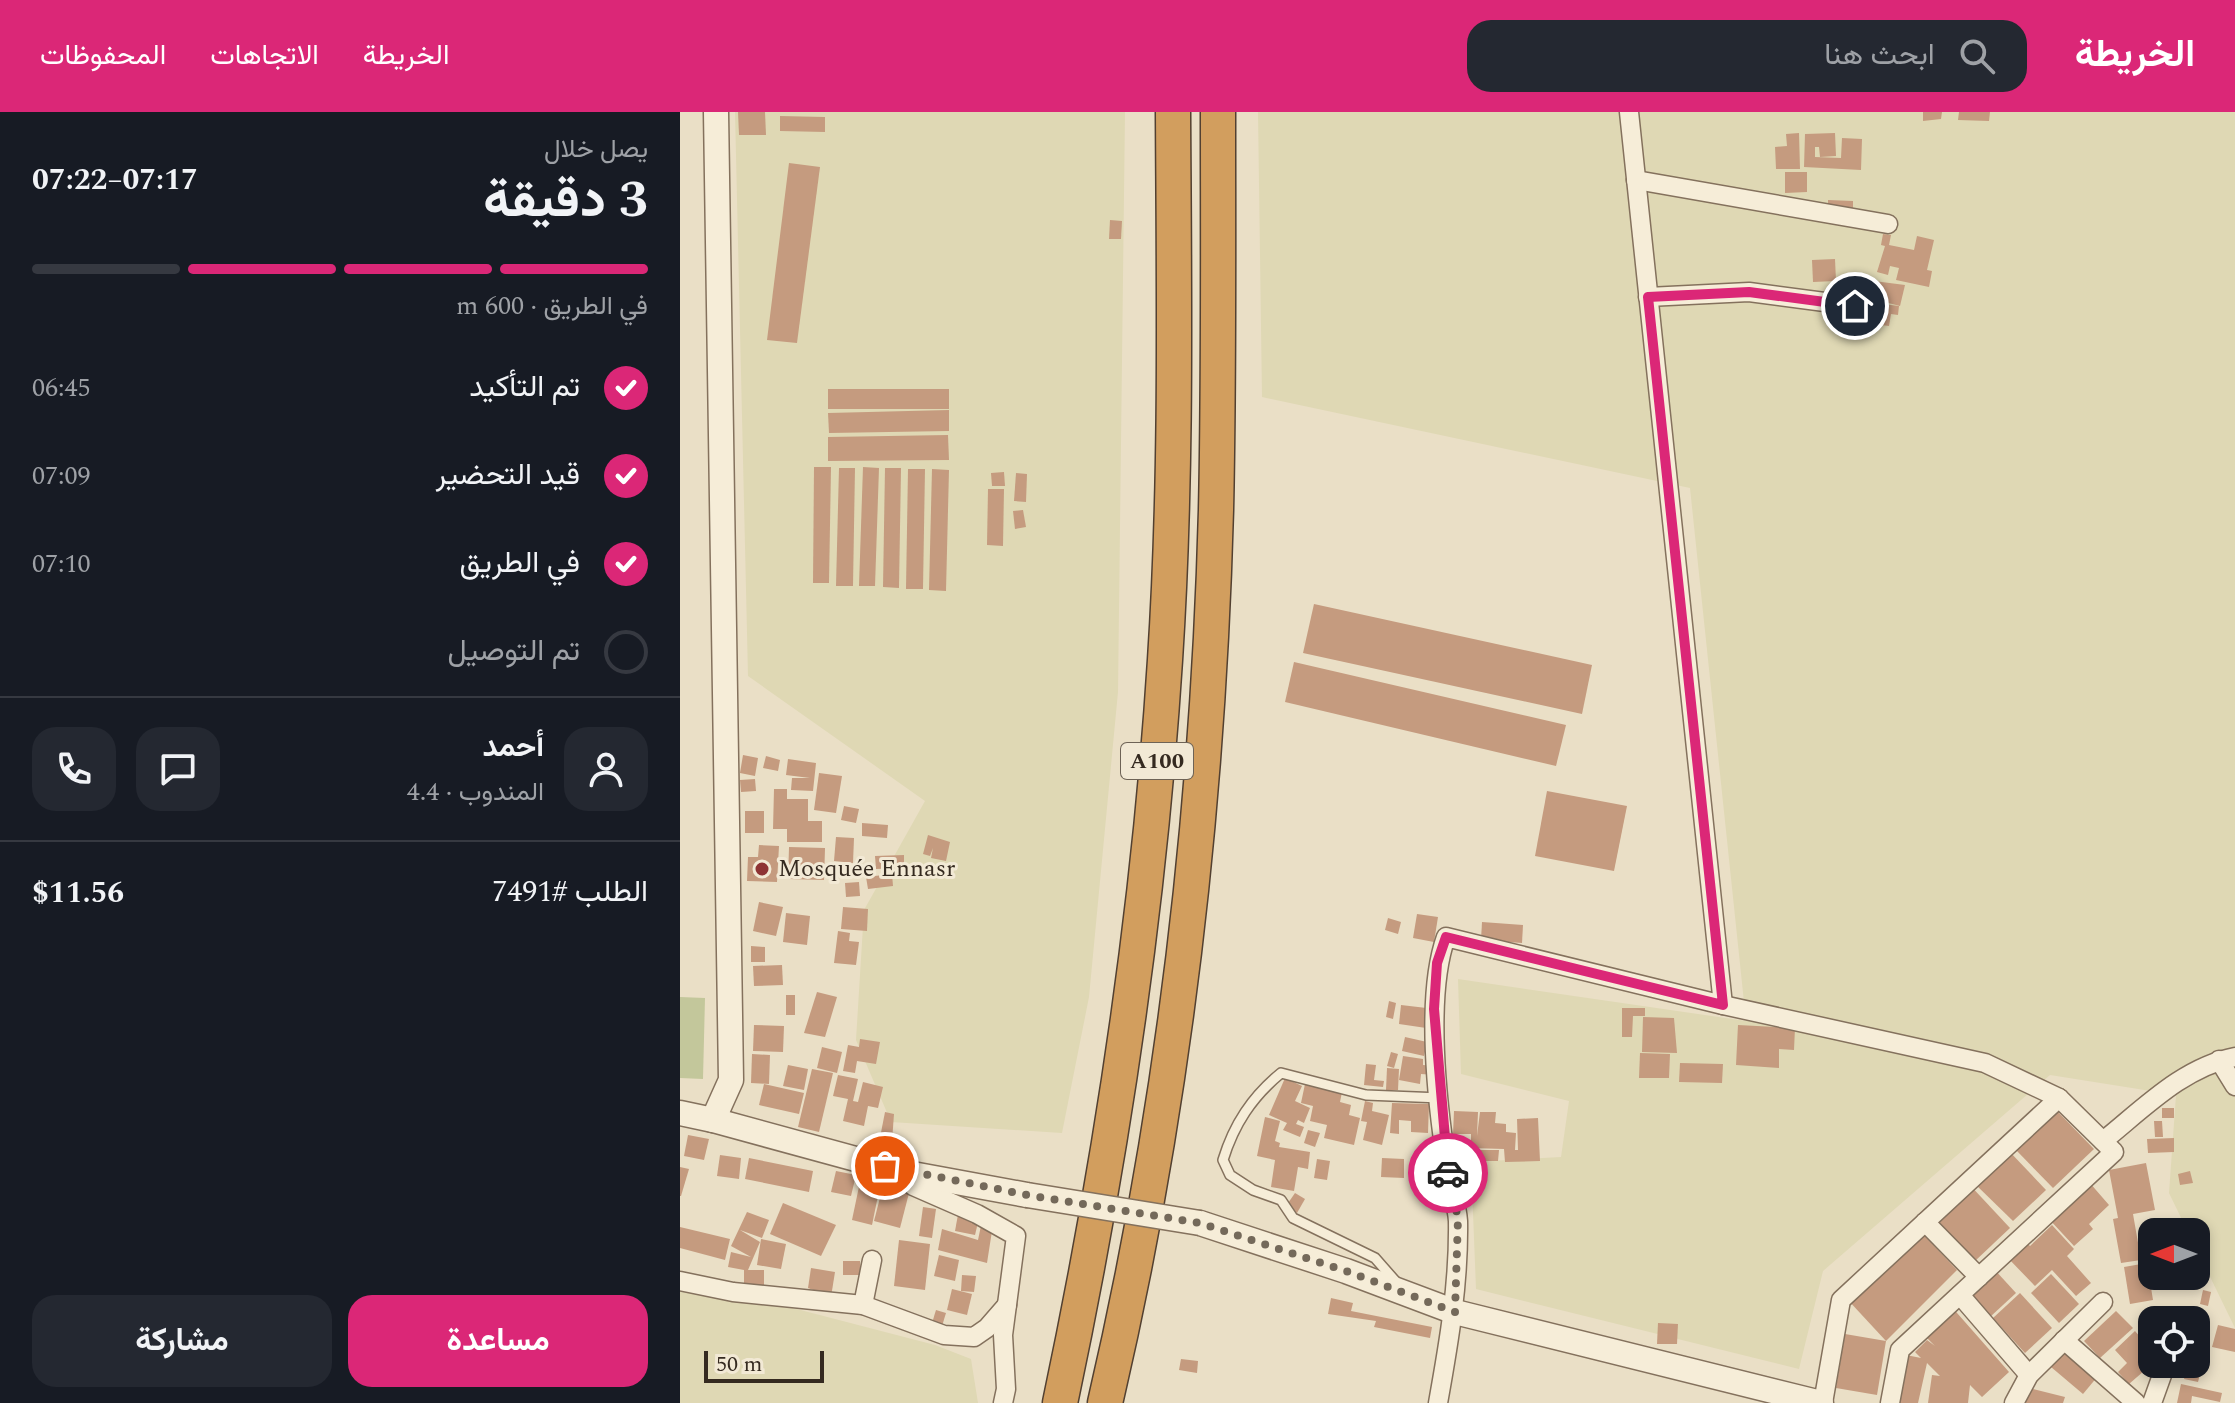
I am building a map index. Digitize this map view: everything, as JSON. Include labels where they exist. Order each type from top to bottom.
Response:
[{"type":"highway","name":"A100","points":[[1060,1403],[1113,1131],[1129,1028],[1150,844],[1165,661],[1173,477],[1173,112]]},
{"type":"highway","name":"A100","points":[[1105,1403],[1155,1144],[1182,951],[1200,784],[1216,511],[1218,112]]},
{"type":"street","points":[[713,1120],[731,1080],[716,112]]},
{"type":"street","points":[[1629,112],[1723,1005]]},
{"type":"street","points":[[1636,180],[1888,224]]},
{"type":"street","points":[[1648,297],[1749,292],[1855,306]]},
{"type":"street","points":[[1438,1403],[1455,1312],[1458,1218],[1446,1166],[1434,1009],[1437,963],[1446,937],[1723,1005],[1985,1063],[2059,1098],[2114,1152],[1900,1350],[1890,1403]]},
{"type":"street","points":[[2103,1141],[2174,1084],[2227,1059],[2235,1086]]},
{"type":"street","points":[[680,1113],[907,1173],[1200,1223],[1404,1291],[1455,1312],[1822,1403],[1841,1300],[2059,1098]]},
{"type":"street","points":[[907,1173],[913,1186],[977,1214],[1016,1236],[1003,1335],[1006,1389],[1003,1403]]},
{"type":"street","points":[[1925,1222],[1979,1277]]},
{"type":"street","points":[[863,1305],[872,1260]]},
{"type":"street","points":[[680,1281],[733,1292],[863,1305],[944,1335],[974,1337],[987,1328],[1007,1305]]},
{"type":"street","points":[[1960,1295],[2029,1375]]},
{"type":"street","points":[[2014,1403],[2029,1375],[2103,1302]]},
{"type":"street","points":[[2064,1340],[2136,1403]]},
{"type":"street","points":[[2152,1403],[2161,1378]]},
{"type":"lane","points":[[1404,1291],[1375,1258],[1293,1218],[1281,1200],[1253,1190],[1230,1175],[1223,1160],[1233,1127],[1264,1088],[1281,1073],[1366,1095],[1441,1098]]},
{"type":"shaded area","points":[[735,112],[1125,112],[1118,692],[1089,997],[1062,1133],[891,1122],[856,1040],[864,910],[925,801],[748,676]]},
{"type":"shaded area","points":[[1258,112],[2235,112],[2235,1328],[2210,1277],[2210,1218],[2181,1218],[2169,1193],[2176,1095],[2050,1075],[1823,1271],[1799,1369],[1476,1289],[1471,1162],[1561,1157],[1569,1101],[1461,1074],[1458,979],[1746,1021],[1690,488],[1262,397]]},
{"type":"shaded area","points":[[680,1283],[747,1296],[935,1345],[971,1359],[978,1403],[680,1403]]},
{"type":"green space","points":[[680,997],[705,998],[703,1079],[680,1078]]},
{"type":"building","points":[[738,112],[765,112],[766,135],[739,135]]},
{"type":"building","points":[[1923,112],[1942,112],[1941,119],[1923,121]]},
{"type":"building","points":[[1959,112],[1990,112],[1989,121],[1958,120]]},
{"type":"building","points":[[780,116],[825,117],[825,132],[780,131]]},
{"type":"building","points":[[1799,133],[1800,169],[1776,169],[1775,147],[1787,146],[1786,134]]},
{"type":"building","points":[[1835,133],[1836,156],[1820,157],[1819,147],[1815,147],[1815,157],[1841,158],[1842,138],[1862,139],[1861,170],[1804,167],[1805,134]]},
{"type":"building","points":[[789,163],[820,167],[797,343],[767,340]]},
{"type":"building","points":[[1785,172],[1807,172],[1807,192],[1785,193]]},
{"type":"building","points":[[1828,200],[1853,201],[1853,215],[1828,214]]},
{"type":"building","points":[[1110,220],[1122,221],[1121,239],[1109,239]]},
{"type":"building","points":[[1883,234],[1891,235],[1889,245],[1914,250],[1917,236],[1934,240],[1927,270],[1932,271],[1929,287],[1896,280],[1899,268],[1890,266],[1888,275],[1877,272],[1885,246],[1881,245]]},
{"type":"building","points":[[1835,259],[1836,281],[1813,282],[1812,260]]},
{"type":"building","points":[[1846,280],[1870,287],[1867,298],[1843,292]]},
{"type":"building","points":[[1874,281],[1905,285],[1900,306],[1869,298]]},
{"type":"building","points":[[1867,302],[1899,306],[1898,315],[1891,314],[1889,326],[1865,323]]},
{"type":"building","points":[[828,389],[949,389],[949,409],[828,409]]},
{"type":"building","points":[[949,410],[949,431],[829,433],[828,413]]},
{"type":"building","points":[[948,435],[949,460],[828,461],[828,437]]},
{"type":"building","points":[[814,467],[831,467],[829,583],[813,583]]},
{"type":"building","points":[[863,467],[879,468],[875,586],[859,586]]},
{"type":"building","points":[[839,468],[855,468],[853,586],[836,586]]},
{"type":"building","points":[[885,468],[901,468],[899,588],[883,587]]},
{"type":"building","points":[[908,469],[925,469],[923,589],[906,589]]},
{"type":"building","points":[[932,469],[949,470],[946,591],[929,590]]},
{"type":"building","points":[[1004,472],[1005,486],[992,486],[991,473]]},
{"type":"building","points":[[1016,473],[1027,474],[1026,502],[1014,501]]},
{"type":"building","points":[[988,489],[1004,489],[1003,546],[987,545]]},
{"type":"building","points":[[1023,510],[1026,527],[1015,529],[1013,511]]},
{"type":"building","points":[[1314,604],[1592,665],[1582,714],[1303,653]]},
{"type":"building","points":[[1294,662],[1566,725],[1556,766],[1285,702]]},
{"type":"building","points":[[743,755],[758,758],[755,776],[740,773]]},
{"type":"building","points":[[766,756],[780,760],[778,771],[763,768]]},
{"type":"building","points":[[788,759],[816,763],[813,791],[791,790],[792,778],[810,778],[786,775]]},
{"type":"building","points":[[819,773],[842,776],[836,813],[814,810]]},
{"type":"building","points":[[755,779],[756,791],[741,792],[740,780]]},
{"type":"building","points":[[774,789],[787,789],[787,799],[808,799],[808,821],[822,821],[822,842],[787,842],[787,829],[773,829]]},
{"type":"building","points":[[1547,791],[1627,806],[1614,871],[1535,856]]},
{"type":"building","points":[[844,806],[859,809],[856,823],[841,820]]},
{"type":"building","points":[[745,811],[764,811],[764,833],[745,833]]},
{"type":"building","points":[[862,823],[888,825],[887,838],[862,836]]},
{"type":"building","points":[[928,835],[950,842],[946,861],[931,858],[933,848],[930,856],[923,854]]},
{"type":"building","points":[[836,837],[854,838],[853,863],[834,861]]},
{"type":"building","name":"Mosquée Ennasr","points":[[759,845],[779,846],[777,882],[747,881],[748,857],[758,857]]},
{"type":"building","points":[[789,847],[825,848],[824,880],[788,879]]},
{"type":"building","points":[[904,855],[904,868],[876,869],[875,856]]},
{"type":"building","points":[[892,874],[893,886],[868,889],[866,877]]},
{"type":"building","points":[[859,882],[860,896],[846,897],[845,883]]},
{"type":"building","points":[[759,902],[783,907],[776,936],[753,931]]},
{"type":"building","points":[[843,907],[868,909],[867,931],[841,929]]},
{"type":"building","points":[[786,913],[810,916],[807,945],[783,942]]},
{"type":"building","points":[[1417,914],[1438,917],[1434,942],[1413,938]]},
{"type":"building","points":[[1388,918],[1401,922],[1398,934],[1385,930]]},
{"type":"building","points":[[1482,922],[1523,925],[1522,943],[1481,940]]},
{"type":"building","points":[[838,931],[850,933],[849,941],[859,942],[856,965],[834,963]]},
{"type":"building","points":[[751,946],[765,947],[765,962],[751,962]]},
{"type":"building","points":[[782,965],[783,985],[754,986],[753,966]]},
{"type":"building","points":[[817,992],[837,997],[825,1037],[804,1033]]},
{"type":"building","points":[[786,995],[795,995],[795,1015],[786,1015]]},
{"type":"building","points":[[1389,1001],[1396,1003],[1393,1019],[1386,1017]]},
{"type":"building","points":[[1401,1005],[1435,1009],[1433,1029],[1399,1024]]},
{"type":"building","points":[[1622,1008],[1645,1008],[1645,1016],[1633,1016],[1632,1037],[1622,1037]]},
{"type":"building","points":[[1643,1017],[1674,1018],[1677,1053],[1642,1052]]},
{"type":"building","points":[[754,1025],[784,1026],[783,1052],[753,1051]]},
{"type":"building","points":[[1738,1025],[1795,1028],[1794,1050],[1779,1049],[1779,1068],[1736,1065]]},
{"type":"building","points":[[1405,1037],[1427,1042],[1424,1056],[1402,1051]]},
{"type":"building","points":[[860,1039],[880,1042],[876,1064],[857,1061],[855,1073],[843,1071],[848,1045],[859,1047]]},
{"type":"building","points":[[822,1047],[842,1052],[837,1073],[817,1068]]},
{"type":"building","points":[[1391,1052],[1398,1054],[1394,1068],[1387,1066]]},
{"type":"building","points":[[1640,1053],[1670,1054],[1669,1078],[1639,1078]]},
{"type":"building","points":[[752,1054],[770,1055],[769,1084],[751,1083]]},
{"type":"building","points":[[1403,1056],[1423,1059],[1423,1065],[1435,1066],[1435,1075],[1421,1074],[1420,1084],[1399,1080]]},
{"type":"building","points":[[1680,1063],[1723,1064],[1722,1083],[1679,1082]]},
{"type":"building","points":[[1366,1064],[1376,1065],[1374,1080],[1384,1081],[1383,1087],[1364,1085]]},
{"type":"building","points":[[788,1065],[808,1069],[804,1090],[783,1086]]},
{"type":"building","points":[[1387,1068],[1399,1069],[1398,1090],[1386,1090]]},
{"type":"building","points":[[812,1069],[833,1073],[819,1132],[798,1127]]},
{"type":"building","points":[[838,1075],[858,1079],[853,1101],[858,1102],[863,1082],[883,1087],[878,1108],[868,1106],[864,1126],[843,1121],[848,1099],[833,1096]]},
{"type":"building","points":[[1285,1078],[1302,1086],[1295,1101],[1310,1108],[1304,1123],[1298,1120],[1296,1124],[1304,1127],[1300,1137],[1283,1130],[1287,1123],[1269,1115]]},
{"type":"building","points":[[764,1084],[804,1093],[799,1114],[759,1105]]},
{"type":"building","points":[[1305,1084],[1342,1092],[1340,1102],[1351,1105],[1349,1115],[1360,1118],[1354,1145],[1324,1138],[1327,1125],[1310,1121],[1313,1106],[1301,1103]]},
{"type":"building","points":[[1365,1101],[1373,1103],[1372,1111],[1389,1115],[1382,1145],[1363,1140],[1367,1122],[1361,1121]]},
{"type":"building","points":[[1392,1103],[1429,1104],[1428,1133],[1411,1132],[1411,1121],[1399,1120],[1399,1134],[1390,1133]]},
{"type":"building","points":[[2162,1108],[2174,1108],[2174,1118],[2162,1118]]},
{"type":"building","points":[[1454,1111],[1478,1112],[1477,1136],[1480,1112],[1496,1112],[1495,1123],[1506,1124],[1506,1132],[1516,1133],[1515,1150],[1518,1150],[1517,1119],[1538,1118],[1540,1161],[1505,1162],[1504,1149],[1471,1148],[1471,1134],[1453,1134]]},
{"type":"building","points":[[2057,1111],[2094,1149],[2053,1188],[2016,1150]]},
{"type":"building","points":[[885,1112],[894,1114],[891,1155],[877,1153]]},
{"type":"building","points":[[1265,1117],[1280,1121],[1275,1141],[1280,1143],[1279,1147],[1310,1152],[1308,1169],[1298,1167],[1294,1191],[1271,1187],[1275,1160],[1257,1156]]},
{"type":"building","points":[[2154,1121],[2162,1121],[2163,1137],[2155,1137]]},
{"type":"building","points":[[1308,1130],[1320,1133],[1315,1147],[1304,1143]]},
{"type":"building","points":[[688,1135],[709,1139],[704,1160],[684,1156]]},
{"type":"building","points":[[2174,1138],[2174,1152],[2148,1153],[2147,1139]]},
{"type":"building","points":[[1474,1150],[1499,1150],[1498,1161],[1473,1161]]},
{"type":"building","points":[[2008,1150],[2046,1190],[2013,1221],[1973,1182]]},
{"type":"building","points":[[720,1155],[741,1158],[739,1179],[717,1176]]},
{"type":"building","points":[[749,1158],[813,1171],[809,1192],[745,1179]]},
{"type":"building","points":[[1382,1158],[1404,1159],[1404,1178],[1381,1177]]},
{"type":"building","points":[[1317,1159],[1330,1161],[1327,1180],[1314,1178]]},
{"type":"building","points":[[2146,1163],[2155,1210],[2133,1214],[2138,1260],[2121,1263],[2113,1219],[2118,1218],[2109,1170]]},
{"type":"building","points":[[680,1167],[689,1169],[681,1196],[680,1196]]},
{"type":"building","points":[[836,1171],[856,1175],[851,1196],[831,1192]]},
{"type":"building","points":[[2190,1171],[2193,1183],[2180,1185],[2178,1174]]},
{"type":"building","points":[[861,1177],[881,1181],[872,1225],[852,1220]]},
{"type":"building","points":[[2089,1182],[2109,1205],[2089,1224],[2093,1229],[2074,1246],[2049,1219]]},
{"type":"building","points":[[1968,1183],[2010,1228],[1975,1261],[1933,1216]]},
{"type":"building","points":[[883,1186],[909,1193],[900,1228],[874,1221]]},
{"type":"building","points":[[1295,1193],[1305,1199],[1297,1213],[1286,1206]]},
{"type":"building","points":[[783,1203],[836,1225],[821,1256],[770,1234]]},
{"type":"building","points":[[923,1207],[936,1209],[932,1238],[919,1236]]},
{"type":"building","points":[[959,1209],[980,1214],[975,1235],[955,1231]]},
{"type":"building","points":[[747,1212],[769,1220],[762,1238],[740,1230],[760,1242],[748,1270],[764,1270],[764,1289],[744,1289],[744,1270],[728,1267],[731,1252],[751,1257],[731,1246]]},
{"type":"building","points":[[983,1216],[994,1218],[987,1263],[938,1250],[942,1229],[978,1240]]},
{"type":"building","points":[[2052,1225],[2074,1249],[2067,1256],[2091,1283],[2076,1296],[2052,1270],[2035,1286],[2006,1256],[2024,1240],[2030,1246]]},
{"type":"building","points":[[680,1227],[730,1239],[725,1260],[680,1248]]},
{"type":"building","points":[[1921,1232],[1957,1270],[1886,1341],[1848,1300]]},
{"type":"building","points":[[761,1239],[786,1244],[781,1269],[757,1265]]},
{"type":"building","points":[[899,1240],[930,1244],[925,1290],[894,1286]]},
{"type":"building","points":[[939,1255],[959,1260],[955,1281],[934,1276]]},
{"type":"building","points":[[843,1261],[860,1261],[861,1275],[843,1275]]},
{"type":"building","points":[[2138,1265],[2138,1290],[2151,1290],[2153,1300],[2130,1304],[2124,1267]]},
{"type":"building","points":[[811,1268],[835,1272],[831,1297],[808,1288]]},
{"type":"building","points":[[1994,1269],[2016,1293],[1990,1317],[1968,1293]]},
{"type":"building","points":[[2051,1274],[2079,1304],[2059,1323],[2031,1293]]},
{"type":"building","points":[[962,1275],[976,1276],[974,1292],[961,1291]]},
{"type":"building","points":[[952,1289],[972,1294],[967,1315],[947,1310]]},
{"type":"building","points":[[2203,1290],[2211,1292],[2208,1306],[2200,1304]]},
{"type":"building","points":[[2020,1293],[2052,1328],[2025,1353],[1993,1318]]},
{"type":"building","points":[[1331,1298],[1353,1303],[1351,1311],[1432,1327],[1430,1338],[1374,1327],[1376,1321],[1328,1314]]},
{"type":"building","points":[[1950,1305],[2009,1372],[1982,1397],[1970,1385],[1968,1403],[1928,1403],[1932,1375],[1940,1376],[1927,1363],[1918,1403],[1896,1403],[1906,1355],[1921,1358],[1915,1352],[1927,1340],[1935,1346],[1921,1332]]},
{"type":"building","points":[[936,1310],[946,1313],[942,1326],[932,1323]]},
{"type":"building","points":[[2116,1311],[2133,1328],[2100,1358],[2084,1341]]},
{"type":"building","points":[[1658,1323],[1678,1324],[1677,1344],[1657,1344]]},
{"type":"building","points":[[2218,1325],[2235,1329],[2235,1352],[2212,1347]]},
{"type":"building","points":[[2135,1331],[2138,1334],[2138,1376],[2129,1384],[2118,1372],[2127,1363],[2115,1350]]},
{"type":"building","points":[[1845,1334],[1886,1341],[1877,1395],[1836,1388]]},
{"type":"building","points":[[2066,1348],[2098,1376],[2083,1394],[2051,1367]]},
{"type":"building","points":[[1181,1359],[1198,1361],[1197,1373],[1179,1370]]},
{"type":"building","points":[[2181,1384],[2222,1393],[2220,1402],[2192,1396],[2191,1403],[2177,1403]]},
{"type":"building","points":[[2025,1387],[2065,1397],[2063,1403],[2021,1403]]},
{"type":"way so far","points":[[885,1166],[907,1173],[1027,1195],[1200,1223],[1404,1291],[1455,1312],[1458,1218],[1448,1173]]},
{"type":"place","name":"Mosquée Ennasr","points":[[762,869]]},
{"type":"route","points":[[1448,1173],[1434,1009],[1437,963],[1446,937],[1723,1005],[1648,297],[1749,292],[1855,306]]}]
